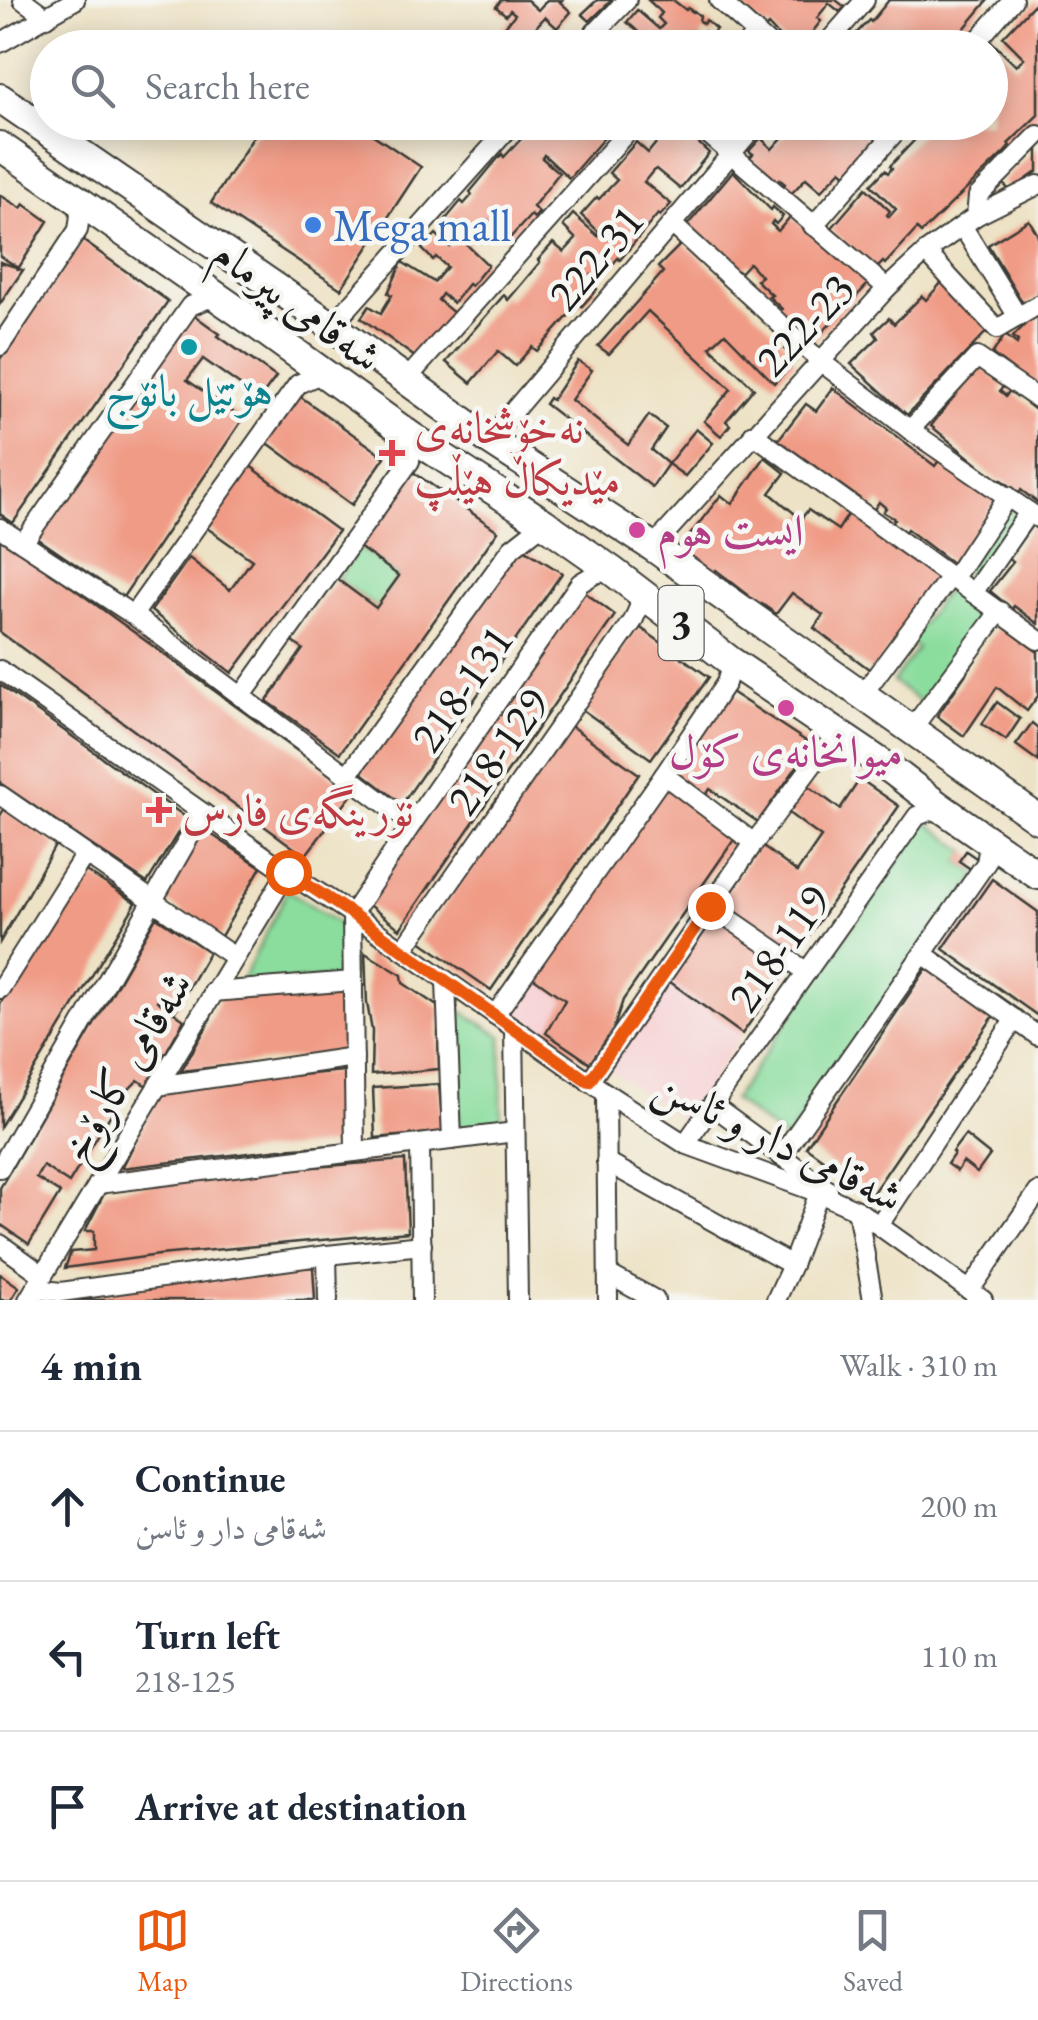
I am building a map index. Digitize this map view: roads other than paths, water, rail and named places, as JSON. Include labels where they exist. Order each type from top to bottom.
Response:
[{"type":"highway","name":"شەقامی پیرمام","points":[[0,98],[30,119]]},
{"type":"highway","name":"شەقامی پیرمام","points":[[61,140],[332,326],[488,440],[653,547],[1038,819]]},
{"type":"highway","name":"شەقامی پیرمام","points":[[0,146],[77,199],[202,301],[310,379],[413,446],[466,472],[544,522],[639,590],[728,671],[852,742],[929,812],[986,851],[1038,875]]},
{"type":"highway","points":[[413,446],[437,437],[444,430],[447,410]]},
{"type":"highway","points":[[466,472],[465,453],[479,441],[488,440]]},
{"type":"street","points":[[23,0],[46,16]]},
{"type":"street","points":[[0,43],[74,0]]},
{"type":"street","points":[[596,30],[627,0]]},
{"type":"street","points":[[720,0],[754,30]]},
{"type":"street","points":[[839,30],[865,0]]},
{"type":"street","points":[[986,30],[1012,0]]},
{"type":"street","points":[[1018,317],[970,222],[978,196],[1038,134]]},
{"type":"street","points":[[332,326],[498,140]]},
{"type":"street","points":[[406,380],[620,140]]},
{"type":"street","points":[[715,140],[887,288]]},
{"type":"street","name":"222-31","points":[[488,440],[743,140]]},
{"type":"street","points":[[813,226],[888,140]]},
{"type":"street","name":"222-23","points":[[653,547],[887,288],[926,252],[970,222],[1038,185]]},
{"type":"street","points":[[0,346],[78,230],[77,199]]},
{"type":"street","points":[[672,224],[820,361],[910,430],[1034,515],[972,593]]},
{"type":"street","points":[[926,252],[997,329]]},
{"type":"street","points":[[23,543],[202,301]]},
{"type":"street","points":[[910,430],[977,357],[980,342],[1038,305]]},
{"type":"street","points":[[977,357],[1038,399]]},
{"type":"street","points":[[133,614],[310,379]]},
{"type":"street","points":[[753,434],[1038,640]]},
{"type":"street","points":[[241,696],[413,446]]},
{"type":"street","points":[[862,695],[1008,496]]},
{"type":"street","points":[[347,776],[512,548],[544,522]]},
{"type":"street","points":[[0,528],[133,614],[412,824]]},
{"type":"street","name":"218-131","points":[[352,914],[580,584],[611,570]]},
{"type":"street","name":"218-129","points":[[404,950],[633,622],[639,590]]},
{"type":"street","points":[[911,730],[1000,611]]},
{"type":"street","name":"شەقامی دار و ئاسن","points":[[0,670],[589,1082],[685,1144],[857,1210],[976,1295]]},
{"type":"street","points":[[495,1015],[664,775],[728,671]]},
{"type":"street","points":[[589,1082],[822,752],[852,742]]},
{"type":"street","points":[[664,775],[754,844]]},
{"type":"street","points":[[1,798],[234,957]]},
{"type":"street","name":"218-119","points":[[685,1144],[807,972],[929,812]]},
{"type":"street","points":[[0,1168],[203,813]]},
{"type":"street","points":[[781,1156],[923,954],[986,851]]},
{"type":"street","points":[[0,989],[84,854]]},
{"type":"street","name":"شەقامی کارۆخ","points":[[35,1288],[288,872]]},
{"type":"street","points":[[710,906],[807,972]]},
{"type":"street","points":[[352,914],[355,1152]]},
{"type":"street","points":[[923,954],[1038,1036]]},
{"type":"street","points":[[446,980],[452,1140]]},
{"type":"street","points":[[213,992],[352,981]]},
{"type":"street","points":[[879,1225],[1015,1020]]},
{"type":"street","points":[[514,1028],[518,1300]]},
{"type":"street","points":[[157,1086],[354,1057]]},
{"type":"street","points":[[606,1093],[608,1300]]},
{"type":"street","points":[[712,1105],[857,1210],[873,1300]]},
{"type":"street","points":[[98,1184],[515,1132]]},
{"type":"street","points":[[420,1144],[422,1300]]},
{"type":"street","points":[[606,1162],[792,1266]]},
{"type":"street","points":[[976,1295],[1038,1192]]},
{"type":"street","points":[[776,1300],[819,1193]]},
{"type":"street","points":[[0,1244],[35,1288],[61,1292],[422,1245]]},
{"type":"street","points":[[327,1255],[328,1300]]},
{"type":"street","points":[[608,1274],[654,1300]]},
{"type":"place","name":"Mega mall","points":[[313,225]]},
{"type":"place","name":"هۆتێل بانۆج","points":[[189,347]]},
{"type":"place","name":"نەخۆشخانەی مێدیکاڵ هێڵپ","points":[[392,453]]},
{"type":"place","name":"ايست هوم","points":[[637,530]]},
{"type":"place","name":"میوانخانەی کۆل","points":[[786,708]]},
{"type":"place","name":"نۆرینگەی فارس","points":[[159,810]]}]
